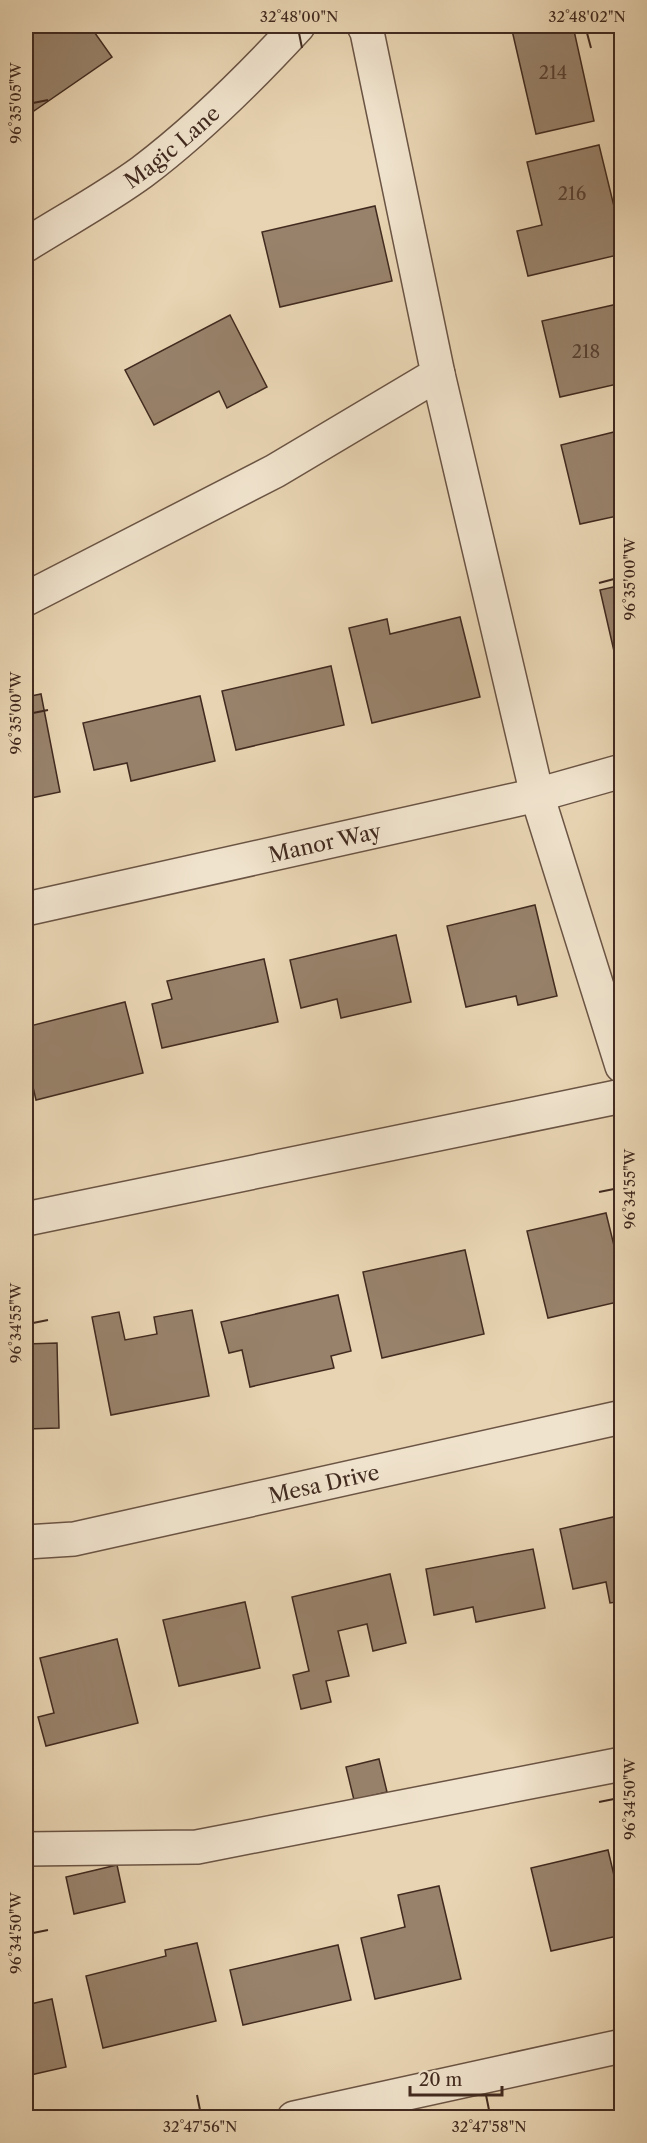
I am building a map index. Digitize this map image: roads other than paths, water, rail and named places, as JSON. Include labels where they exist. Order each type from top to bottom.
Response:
[{"type":"street","name":"Magic Lane","points":[[26,245],[141,173],[197,127],[298,26]]},
{"type":"street","points":[[364,26],[438,374],[537,795],[621,1066]]},
{"type":"street","points":[[26,599],[274,471],[438,374]]},
{"type":"street","name":"Manor Way","points":[[26,909],[537,795],[621,771]]},
{"type":"street","points":[[26,1219],[621,1096]]},
{"type":"street","name":"Mesa Drive","points":[[26,1542],[74,1539],[621,1417]]},
{"type":"street","points":[[26,1849],[197,1847],[621,1764]]},
{"type":"street","points":[[294,2118],[621,2046]]}]
